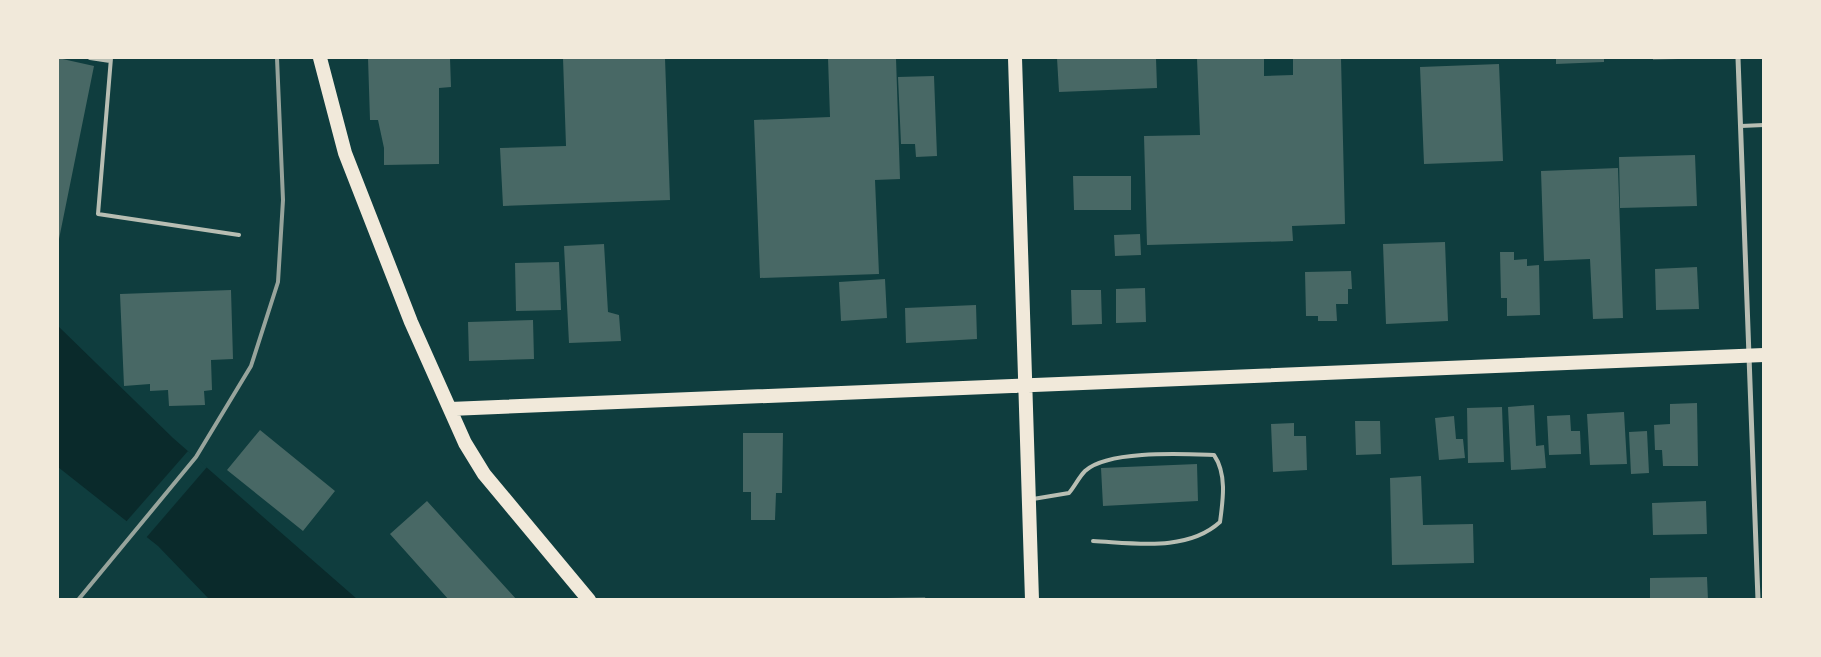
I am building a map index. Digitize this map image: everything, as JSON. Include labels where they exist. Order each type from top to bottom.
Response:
[{"type":"highway","points":[[320,58],[345,153],[411,322],[465,443],[484,474],[589,600]]},
{"type":"highway","points":[[1015,58],[1032,600]]},
{"type":"highway","points":[[450,409],[1764,355]]},
{"type":"street","points":[[1738,58],[1758,600]]},
{"type":"lane","points":[[90,58],[111,59],[98,214],[239,235]]},
{"type":"lane","points":[[1740,126],[1764,125]]},
{"type":"lane","points":[[1029,499],[1069,493],[1085,471],[1104,461],[1140,455],[1214,455],[1222,467],[1220,522],[1207,534],[1183,540],[1153,543],[1093,541]]},
{"type":"water","points":[[58,326],[173,438],[357,599],[209,599],[158,546],[58,467]]},
{"type":"pier","points":[[188,451],[207,467],[145,539],[125,523]]},
{"type":"building","points":[[58,58],[94,66],[58,244]]},
{"type":"building","points":[[368,58],[450,58],[451,87],[439,88],[439,164],[384,165],[384,148],[378,120],[370,120]]},
{"type":"building","points":[[563,58],[665,58],[670,200],[503,206],[500,148],[566,146]]},
{"type":"building","points":[[828,58],[896,58],[900,179],[875,180],[879,274],[760,278],[754,120],[830,117]]},
{"type":"building","points":[[1057,58],[1156,58],[1157,88],[1059,92]]},
{"type":"building","points":[[1197,58],[1264,58],[1264,76],[1293,75],[1293,58],[1341,58],[1345,224],[1292,226],[1293,241],[1147,245],[1144,136],[1200,135]]},
{"type":"building","points":[[1556,58],[1604,58],[1604,62],[1556,64]]},
{"type":"building","points":[[1653,58],[1678,58],[1678,59],[1653,60]]},
{"type":"building","points":[[1499,64],[1503,161],[1424,164],[1420,67]]},
{"type":"building","points":[[934,76],[937,156],[916,157],[915,144],[901,144],[898,77]]},
{"type":"building","points":[[1695,155],[1697,206],[1620,208],[1619,157]]},
{"type":"building","points":[[1618,168],[1623,318],[1593,319],[1590,259],[1544,261],[1541,171]]},
{"type":"building","points":[[1073,176],[1131,176],[1131,210],[1074,210]]},
{"type":"building","points":[[1140,234],[1141,255],[1115,256],[1114,235]]},
{"type":"building","points":[[1445,242],[1448,321],[1386,324],[1383,244]]},
{"type":"building","points":[[604,244],[608,312],[619,315],[621,341],[569,343],[564,246]]},
{"type":"building","points":[[1500,252],[1514,252],[1514,260],[1527,259],[1527,266],[1539,265],[1540,315],[1507,316],[1507,298],[1501,298]]},
{"type":"building","points":[[559,262],[561,310],[516,311],[515,263]]},
{"type":"building","points":[[1697,267],[1699,309],[1656,310],[1655,269]]},
{"type":"building","points":[[1351,271],[1352,289],[1348,289],[1348,304],[1336,304],[1337,321],[1318,321],[1318,316],[1306,316],[1305,272]]},
{"type":"building","points":[[885,279],[887,318],[841,321],[839,282]]},
{"type":"building","points":[[1145,288],[1146,322],[1116,323],[1116,289]]},
{"type":"building","points":[[231,290],[233,359],[211,360],[212,390],[204,391],[205,405],[169,406],[168,390],[150,391],[150,384],[124,386],[120,294]]},
{"type":"building","points":[[1071,290],[1101,290],[1102,324],[1072,325]]},
{"type":"building","points":[[976,305],[977,339],[906,343],[905,308]]},
{"type":"building","points":[[533,320],[534,359],[469,361],[468,322]]},
{"type":"building","points":[[1697,403],[1698,466],[1663,466],[1662,450],[1655,450],[1654,425],[1670,424],[1670,404]]},
{"type":"building","points":[[1534,405],[1536,446],[1544,445],[1546,468],[1511,470],[1508,407]]},
{"type":"building","points":[[1502,407],[1504,462],[1468,463],[1467,408]]},
{"type":"building","points":[[1624,412],[1627,464],[1590,465],[1587,414]]},
{"type":"building","points":[[1570,415],[1571,431],[1580,431],[1581,454],[1549,455],[1547,416]]},
{"type":"building","points":[[1454,416],[1456,439],[1463,439],[1465,458],[1439,460],[1435,418]]},
{"type":"building","points":[[1355,421],[1380,421],[1381,454],[1356,455]]},
{"type":"building","points":[[1294,423],[1294,436],[1306,436],[1307,470],[1273,472],[1271,424]]},
{"type":"building","points":[[260,430],[335,491],[303,531],[227,470]]},
{"type":"building","points":[[1647,431],[1649,473],[1631,474],[1629,432]]},
{"type":"building","points":[[743,433],[783,433],[782,493],[776,493],[775,520],[751,520],[751,492],[743,492]]},
{"type":"building","points":[[1197,464],[1198,501],[1103,506],[1101,468]]},
{"type":"building","points":[[1421,476],[1423,525],[1473,524],[1474,563],[1392,565],[1390,478]]},
{"type":"building","points":[[427,501],[517,600],[449,600],[390,534]]},
{"type":"building","points":[[1706,501],[1707,534],[1653,535],[1652,503]]},
{"type":"building","points":[[1707,577],[1708,600],[1650,600],[1650,578]]},
{"type":"building","points":[[925,597],[926,600],[887,600],[887,598]]},
{"type":"railway","points":[[78,600],[196,457],[251,366],[278,282],[283,200],[277,58]]}]
